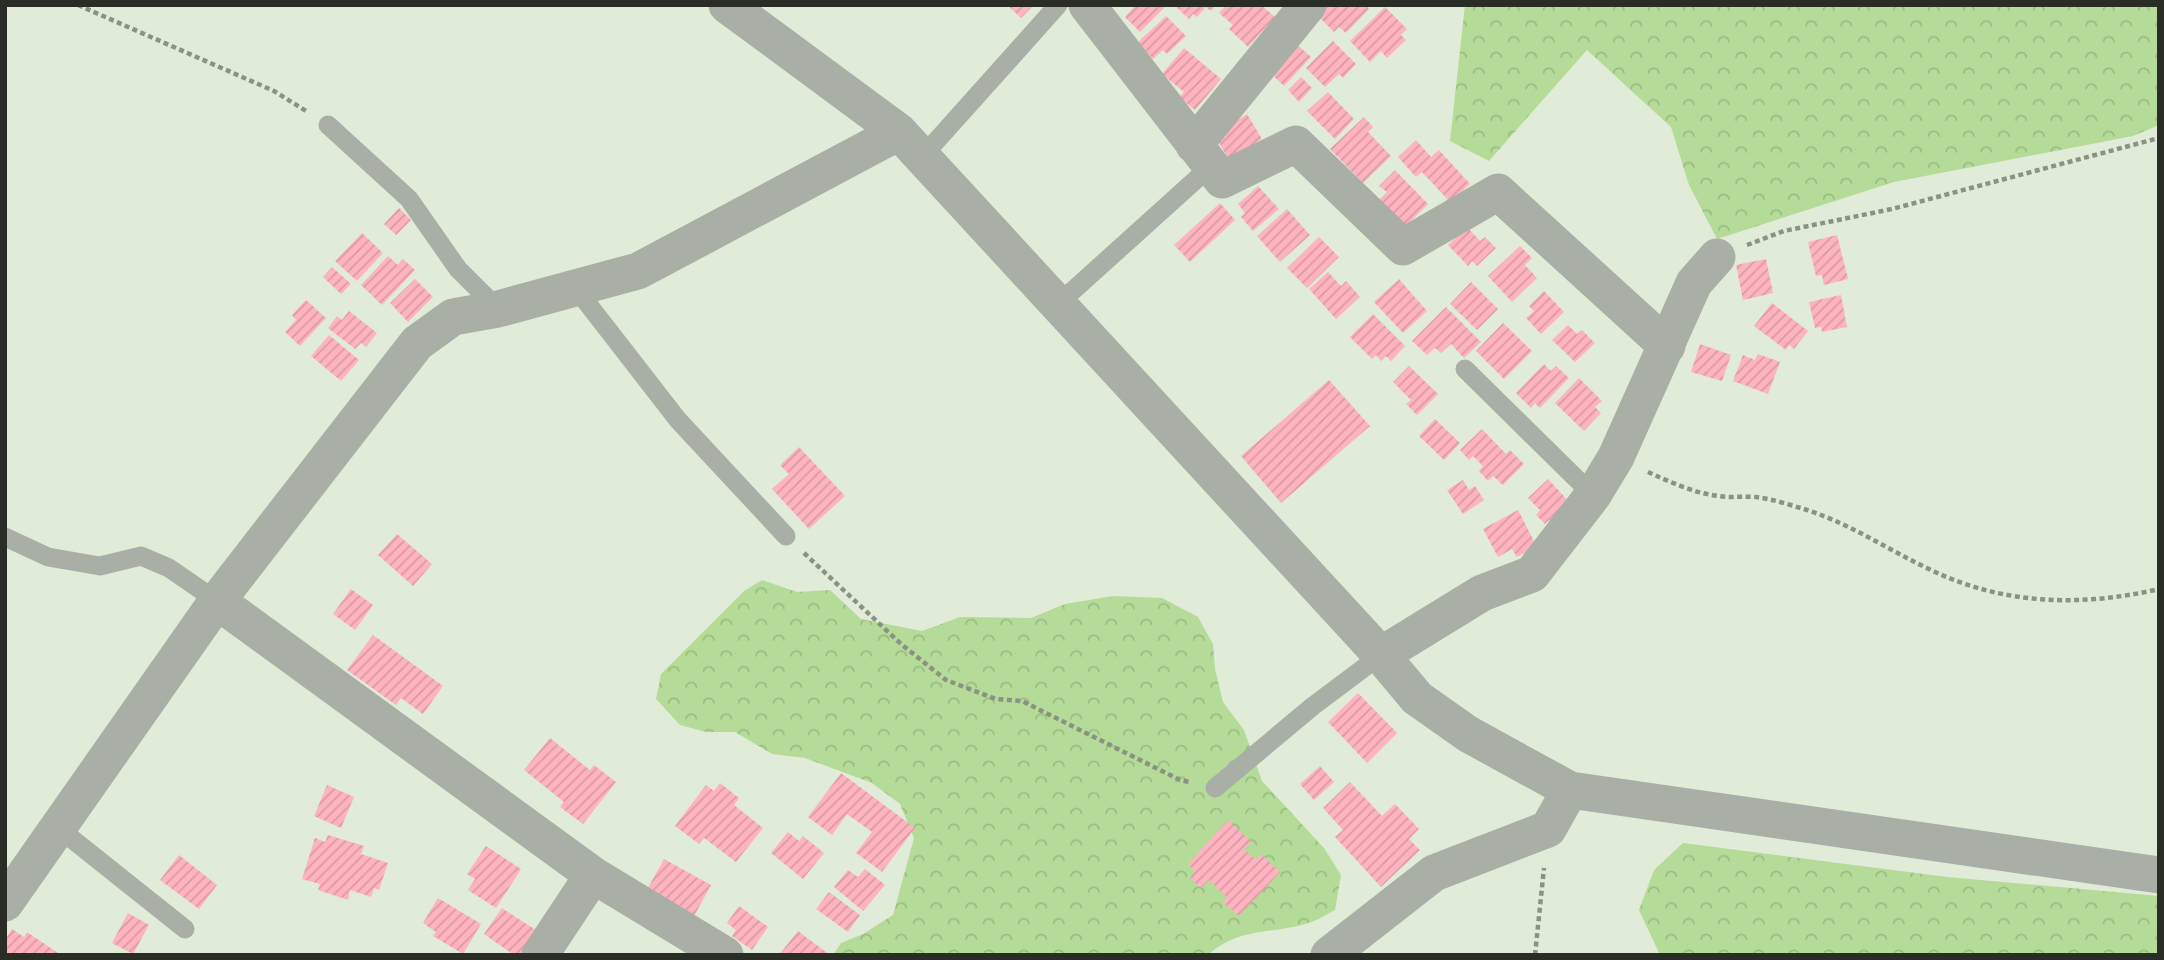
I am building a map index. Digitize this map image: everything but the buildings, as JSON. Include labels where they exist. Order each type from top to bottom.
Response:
[{"type":"street","points":[[727,5],[910,145],[1381,655],[1417,698],[1468,734],[1570,790],[2159,875]]},
{"type":"street","points":[[1087,5],[1222,180],[1296,144],[1403,247],[1498,192],[1667,346]]},
{"type":"street","points":[[1202,156],[1308,5]]},
{"type":"street","points":[[5,903],[217,601],[417,343],[453,317],[498,309],[574,286],[638,271],[910,145]]},
{"type":"street","points":[[1381,655],[1482,593],[1532,574],[1593,495],[1616,457],[1694,282],[1717,257]]},
{"type":"street","points":[[217,601],[593,875],[725,955]]},
{"type":"street","points":[[1329,955],[1434,873],[1548,829],[1570,790]]},
{"type":"street","points":[[540,955],[593,875]]},
{"type":"lane","points":[[910,145],[1058,5]]},
{"type":"lane","points":[[328,125],[408,199],[458,269],[498,309]]},
{"type":"lane","points":[[1058,304],[1202,156]]},
{"type":"lane","points":[[574,286],[678,420],[786,536]]},
{"type":"lane","points":[[1465,369],[1593,495]]},
{"type":"lane","points":[[5,537],[48,557],[100,566],[141,556],[169,568],[217,601]]},
{"type":"lane","points":[[1215,788],[1313,706],[1381,655]]},
{"type":"lane","points":[[57,827],[185,929]]},
{"type":"path","points":[[78,5],[274,91],[328,125]]},
{"type":"path","points":[[1717,257],[1784,231],[1892,209],[2159,138]]},
{"type":"path","points":[[1616,457],[1676,484],[1718,496],[1756,497],[1841,522],[1931,570],[1970,587],[2025,599],[2079,601],[2159,589]]},
{"type":"path","points":[[786,536],[901,644],[946,680],[996,699],[1022,701],[1180,780],[1215,788]]},
{"type":"path","points":[[1535,955],[1548,829]]},
{"type":"green space","points":[[1465,5],[2159,5],[2159,125],[2133,136],[1894,182],[1717,239],[1689,185],[1671,127],[1587,50],[1489,161],[1450,141]]},
{"type":"green space","points":[[762,580],[797,592],[830,590],[861,619],[922,631],[960,617],[1031,618],[1065,604],[1113,596],[1162,598],[1198,617],[1213,644],[1215,669],[1223,702],[1244,730],[1262,781],[1324,848],[1341,875],[1335,910],[1317,920],[1297,926],[1232,939],[1208,955],[833,955],[841,943],[863,934],[893,915],[914,838],[900,804],[872,783],[805,758],[772,754],[735,732],[706,732],[680,725],[656,699],[661,674],[744,591]]},
{"type":"green space","points":[[1683,843],[1947,877],[2159,896],[2159,955],[1660,955],[1639,910],[1654,870]]}]
